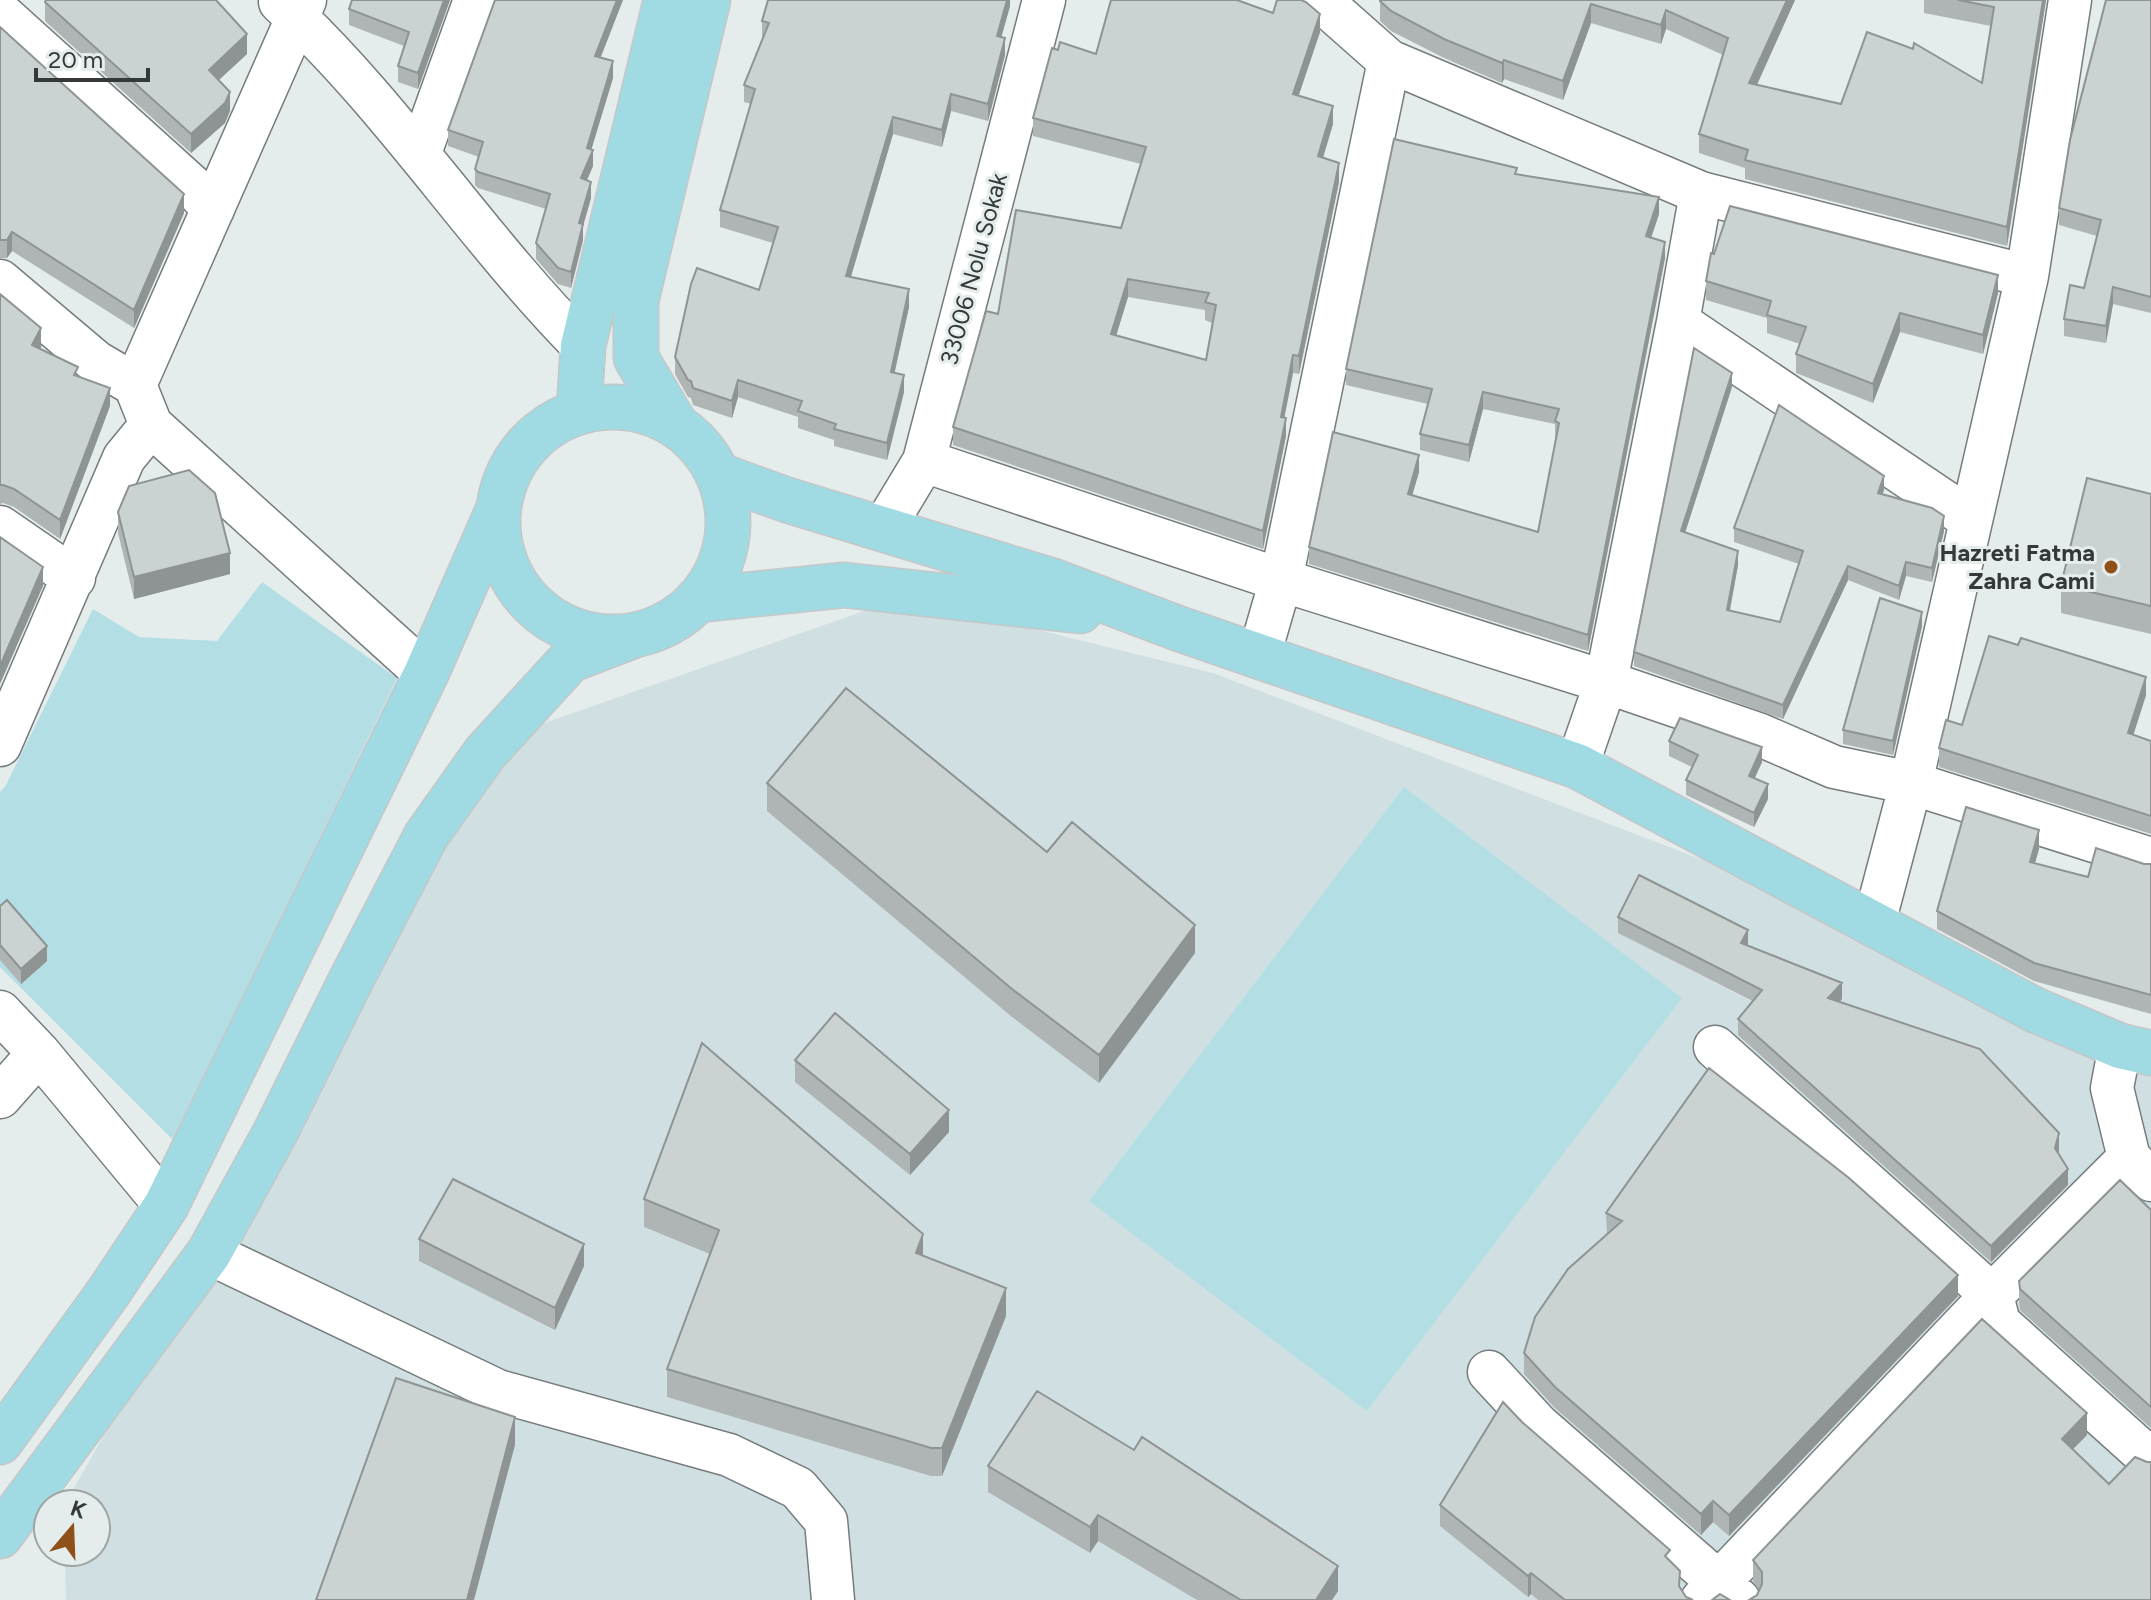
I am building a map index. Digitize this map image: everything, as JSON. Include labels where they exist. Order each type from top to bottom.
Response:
[{"type":"main road","points":[[579,411],[583,346],[666,0]]},
{"type":"main road","points":[[0,1536],[209,1253],[275,1133],[426,836],[485,753],[570,660],[669,622],[697,600],[716,573],[727,541],[728,507],[718,475],[700,446],[675,424],[636,358],[636,301],[708,0]]},
{"type":"main road","points":[[0,1442],[108,1293],[166,1206],[426,674],[498,510],[511,467],[540,432],[579,411],[612,406],[644,411],[675,424]]},
{"type":"main road","points":[[718,475],[787,500],[1053,581],[1177,628],[1577,766],[2035,1010],[2136,1049]]},
{"type":"main road","points":[[498,510],[500,546],[513,579],[535,607],[565,626],[600,636],[635,635]]},
{"type":"main road","points":[[697,600],[844,585],[1059,607],[1177,628]]},
{"type":"street","points":[[420,153],[475,0]]},
{"type":"street","name":"33006 Nolu Sokak","points":[[883,529],[924,461],[1044,0]]},
{"type":"street","points":[[1320,0],[1389,61],[1701,193],[2027,276]]},
{"type":"street","points":[[1874,923],[1911,783],[2027,276],[2070,0]]},
{"type":"street","points":[[135,385],[213,209],[294,6],[420,153],[549,312],[583,346]]},
{"type":"street","points":[[0,13],[195,189],[213,209]]},
{"type":"street","points":[[1259,656],[1281,580],[1389,61]]},
{"type":"street","points":[[1577,766],[1606,682],[1701,193]]},
{"type":"street","points":[[0,281],[96,362],[135,385],[151,425],[426,674]]},
{"type":"street","points":[[1678,322],[1970,519]]},
{"type":"street","points":[[0,745],[124,458],[151,425]]},
{"type":"street","points":[[924,461],[1281,580],[1606,682],[1758,734],[1834,767],[1911,783],[2151,859]]},
{"type":"street","points":[[0,527],[74,578]]},
{"type":"street","points":[[0,1012],[39,1053],[166,1206]]},
{"type":"street","points":[[1715,1047],[1992,1295],[1999,1323],[2151,1460]]},
{"type":"street","points":[[1489,1372],[1538,1425],[1720,1594],[1992,1295],[2140,1169],[2112,1088],[2136,1049]]},
{"type":"street","points":[[0,1097],[39,1053]]},
{"type":"street","points":[[209,1253],[498,1391],[729,1455],[798,1488],[826,1521],[833,1600]]},
{"type":"shaded area","points":[[262,582],[397,678],[174,1141],[0,967],[0,792],[93,609],[139,637],[217,641]]},
{"type":"shaded area","points":[[904,597],[1213,673],[1887,930],[2151,1040],[2151,1600],[66,1600],[65,1568],[112,1568],[112,1488],[74,1488],[496,740]]},
{"type":"shaded area","points":[[1404,787],[1682,998],[1367,1411],[1089,1201]]},
{"type":"building","points":[[46,0],[216,0],[247,34],[209,70],[230,92],[225,103],[191,134]]},
{"type":"building","points":[[352,0],[444,0],[418,73],[398,66],[409,32],[349,9]]},
{"type":"building","points":[[495,0],[617,0],[595,56],[613,61],[587,148],[593,150],[581,178],[591,182],[579,223],[583,224],[571,272],[558,268],[536,243],[550,194],[478,172],[475,169],[483,142],[448,130]]},
{"type":"building","points":[[768,0],[1007,0],[997,36],[1005,38],[988,104],[951,94],[942,130],[893,117],[846,276],[909,289],[891,372],[904,375],[887,443],[834,429],[836,424],[798,411],[802,401],[738,380],[732,401],[693,388],[675,357],[697,268],[759,290],[778,227],[720,210],[755,89],[744,85],[769,23],[762,21]]},
{"type":"building","points":[[1111,0],[1237,0],[1273,13],[1277,0],[1301,0],[1320,14],[1293,94],[1333,106],[1318,156],[1339,163],[1299,356],[1293,355],[1281,417],[1286,418],[1263,531],[953,427],[986,311],[998,314],[1016,210],[1121,228],[1146,147],[1033,118],[1052,48],[1058,50],[1060,42],[1096,54]],"holes":[[[1128,279],[1209,293],[1205,302],[1216,305],[1206,360],[1111,334]]]},
{"type":"building","points":[[1380,0],[1787,0],[1749,83],[1841,104],[1867,32],[1913,49],[1914,43],[1982,83],[1994,7],[1958,0],[2043,0],[2007,227],[1745,160],[1748,150],[1699,134],[1728,38],[1666,10],[1661,25],[1591,4],[1563,81],[1504,60],[1502,63],[1444,39],[1391,11]]},
{"type":"building","points":[[2106,0],[2151,0],[2151,297],[2113,287],[2106,326],[2064,319],[2070,285],[2084,288],[2101,220],[2059,208],[2070,140]]},
{"type":"building","points":[[0,27],[184,194],[134,310],[12,232],[7,240],[0,240]]},
{"type":"building","points":[[1394,139],[1517,168],[1515,174],[1659,197],[1646,236],[1665,242],[1588,635],[1309,547],[1333,432],[1419,455],[1408,494],[1538,532],[1559,409],[1483,392],[1469,445],[1420,434],[1432,389],[1346,369]]},
{"type":"building","points":[[1730,206],[1998,275],[1983,335],[1900,313],[1873,384],[1796,354],[1806,327],[1767,315],[1771,301],[1706,281],[1711,253],[1714,254]]},
{"type":"building","points":[[0,294],[41,328],[32,345],[78,367],[74,375],[110,388],[60,520],[14,489],[0,485]]},
{"type":"building","points":[[1694,348],[1732,373],[1681,531],[1738,551],[1727,610],[1780,622],[1803,551],[1734,528],[1779,405],[1884,476],[1878,493],[1932,508],[1944,516],[1932,568],[1906,562],[1899,586],[1848,566],[1783,705],[1634,652]]},
{"type":"building","points":[[189,470],[215,493],[230,553],[134,577],[118,512],[129,486]]},
{"type":"building","name":"Hazreti Fatma Zahra Cami","points":[[2087,478],[2151,494],[2151,606],[2061,585]]},
{"type":"building","points":[[0,537],[43,567],[0,666]]},
{"type":"building","points":[[1880,598],[1922,612],[1893,741],[1843,730]]},
{"type":"building","points":[[1989,636],[2018,645],[2021,638],[2146,677],[2128,733],[2151,741],[2151,816],[1939,748],[1946,720],[1962,725]]},
{"type":"building","points":[[846,688],[1047,852],[1072,822],[1195,925],[1099,1055],[1012,989],[767,783]]},
{"type":"building","points":[[1680,718],[1762,747],[1749,776],[1768,784],[1754,813],[1686,780],[1698,755],[1669,741]]},
{"type":"building","points":[[1966,807],[2039,830],[2030,862],[2088,877],[2096,848],[2151,864],[2151,995],[2034,963],[1937,911]]},
{"type":"building","points":[[1639,875],[1748,930],[1741,943],[1842,983],[1828,998],[1980,1049],[2059,1133],[2055,1148],[2068,1169],[1991,1246],[1738,1019],[1762,990],[1618,917]]},
{"type":"building","points":[[7,900],[47,946],[21,969],[0,945],[0,906]]},
{"type":"building","points":[[835,1013],[949,1110],[910,1154],[795,1060]]},
{"type":"building","points":[[702,1043],[923,1234],[916,1253],[1006,1288],[942,1448],[931,1448],[667,1369],[719,1230],[644,1199]]},
{"type":"building","points":[[1709,1068],[1849,1178],[1958,1275],[1729,1515],[1713,1501],[1701,1514],[1555,1387],[1524,1353],[1535,1317],[1568,1269],[1622,1221],[1606,1213]]},
{"type":"building","points":[[453,1179],[584,1244],[555,1308],[419,1239]]},
{"type":"building","points":[[2120,1180],[2151,1210],[2151,1407],[2020,1289],[2019,1281]]},
{"type":"building","points":[[1982,1319],[2087,1413],[2062,1439],[2109,1484],[2135,1457],[2151,1462],[2151,1600],[1749,1600],[1757,1595],[1762,1584],[1762,1572],[1753,1560]]},
{"type":"building","points":[[396,1378],[515,1417],[467,1600],[316,1600]]},
{"type":"building","points":[[1037,1391],[1134,1450],[1142,1437],[1338,1566],[1316,1600],[1241,1600],[1098,1515],[1090,1527],[988,1466]]},
{"type":"building","points":[[1503,1402],[1670,1550],[1665,1556],[1680,1571],[1679,1586],[1686,1597],[1693,1600],[1565,1600],[1531,1573],[1528,1576],[1440,1505]]},
{"type":"building","points":[[1720,1594],[1730,1600],[1712,1600]]},
{"type":"place","name":"Hazreti Fatma Zahra Cami","points":[[2111,567]]}]
